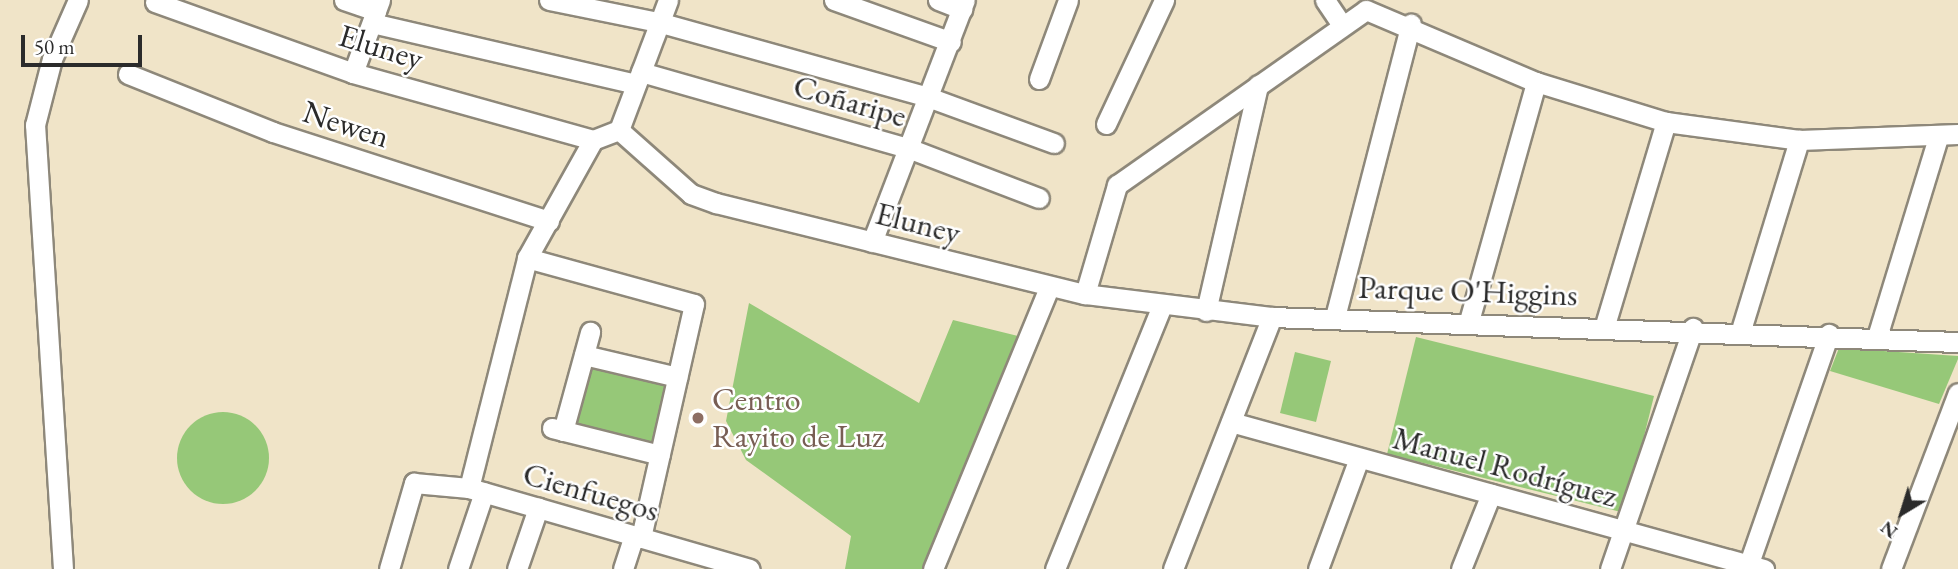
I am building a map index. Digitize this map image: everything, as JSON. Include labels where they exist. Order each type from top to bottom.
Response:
[{"type":"street","points":[[63,569],[35,125],[52,59],[78,0]]},
{"type":"street","name":"Coñaripe","points":[[344,0],[376,11],[908,148],[1039,198]]},
{"type":"street","points":[[549,0],[658,22],[928,97],[1054,143]]},
{"type":"street","points":[[458,569],[527,258],[593,140],[619,130],[668,0]]},
{"type":"street","points":[[834,0],[951,42]]},
{"type":"street","points":[[872,242],[964,4],[938,0]]},
{"type":"street","points":[[1039,79],[1068,0]]},
{"type":"street","points":[[1107,124],[1164,0]]},
{"type":"street","points":[[1325,0],[1342,25]]},
{"type":"street","name":"Eluney","points":[[155,2],[354,74],[593,140]]},
{"type":"street","points":[[1085,294],[1115,188],[1342,25],[1376,9],[1536,82],[1666,122],[1799,140],[1938,138],[1958,134]]},
{"type":"street","points":[[354,74],[376,11]]},
{"type":"street","points":[[1335,317],[1411,24]]},
{"type":"street","name":"Newen","points":[[128,74],[273,132],[549,220]]},
{"type":"street","points":[[1469,321],[1536,82]]},
{"type":"street","points":[[1206,310],[1258,85]]},
{"type":"street","points":[[1605,325],[1666,122]]},
{"type":"street","name":"Eluney","points":[[619,130],[691,194],[979,271]]},
{"type":"street","points":[[1877,337],[1938,138]]},
{"type":"street","points":[[1741,330],[1799,140]]},
{"type":"street","points":[[527,258],[694,304],[660,455],[638,537],[624,569]]},
{"type":"street","name":"Parque O'Higgins","points":[[979,271],[1085,294],[1272,317],[1693,328],[1958,342]]},
{"type":"street","points":[[933,569],[1049,288]]},
{"type":"street","points":[[1055,569],[1162,305]]},
{"type":"street","points":[[1173,569],[1272,317]]},
{"type":"street","points":[[1610,569],[1693,328]]},
{"type":"street","points":[[590,332],[558,430],[660,455]]},
{"type":"street","points":[[1753,568],[1829,334]]},
{"type":"street","points":[[583,355],[677,377]]},
{"type":"street","points":[[1891,569],[1958,393]]},
{"type":"street","name":"Manuel Rodríguez","points":[[1231,422],[1753,568]]},
{"type":"street","points":[[1318,569],[1359,457]]},
{"type":"street","name":"Cienfuegos","points":[[389,569],[414,483],[477,490],[750,569]]},
{"type":"street","points":[[1461,569],[1491,494]]},
{"type":"street","points":[[517,569],[538,508]]},
{"type":"green space","points":[[749,303],[919,403],[953,320],[1018,336],[923,569],[845,569],[851,536],[746,460],[726,421]]},
{"type":"green space","points":[[1416,337],[1654,396],[1625,513],[1387,454]]},
{"type":"green space","points":[[1839,348],[1958,356],[1958,359],[1939,404],[1830,371]]},
{"type":"green space","points":[[1295,352],[1331,361],[1316,422],[1280,413]]},
{"type":"green space","points":[[589,364],[665,382],[653,446],[574,426]]},
{"type":"green space","points":[[223,412],[241,416],[255,426],[265,440],[269,458],[265,476],[255,490],[241,500],[223,504],[205,500],[191,490],[181,476],[177,458],[181,440],[191,426],[205,416]]},
{"type":"place","name":"Centro Rayito de Luz","points":[[698,418]]}]
